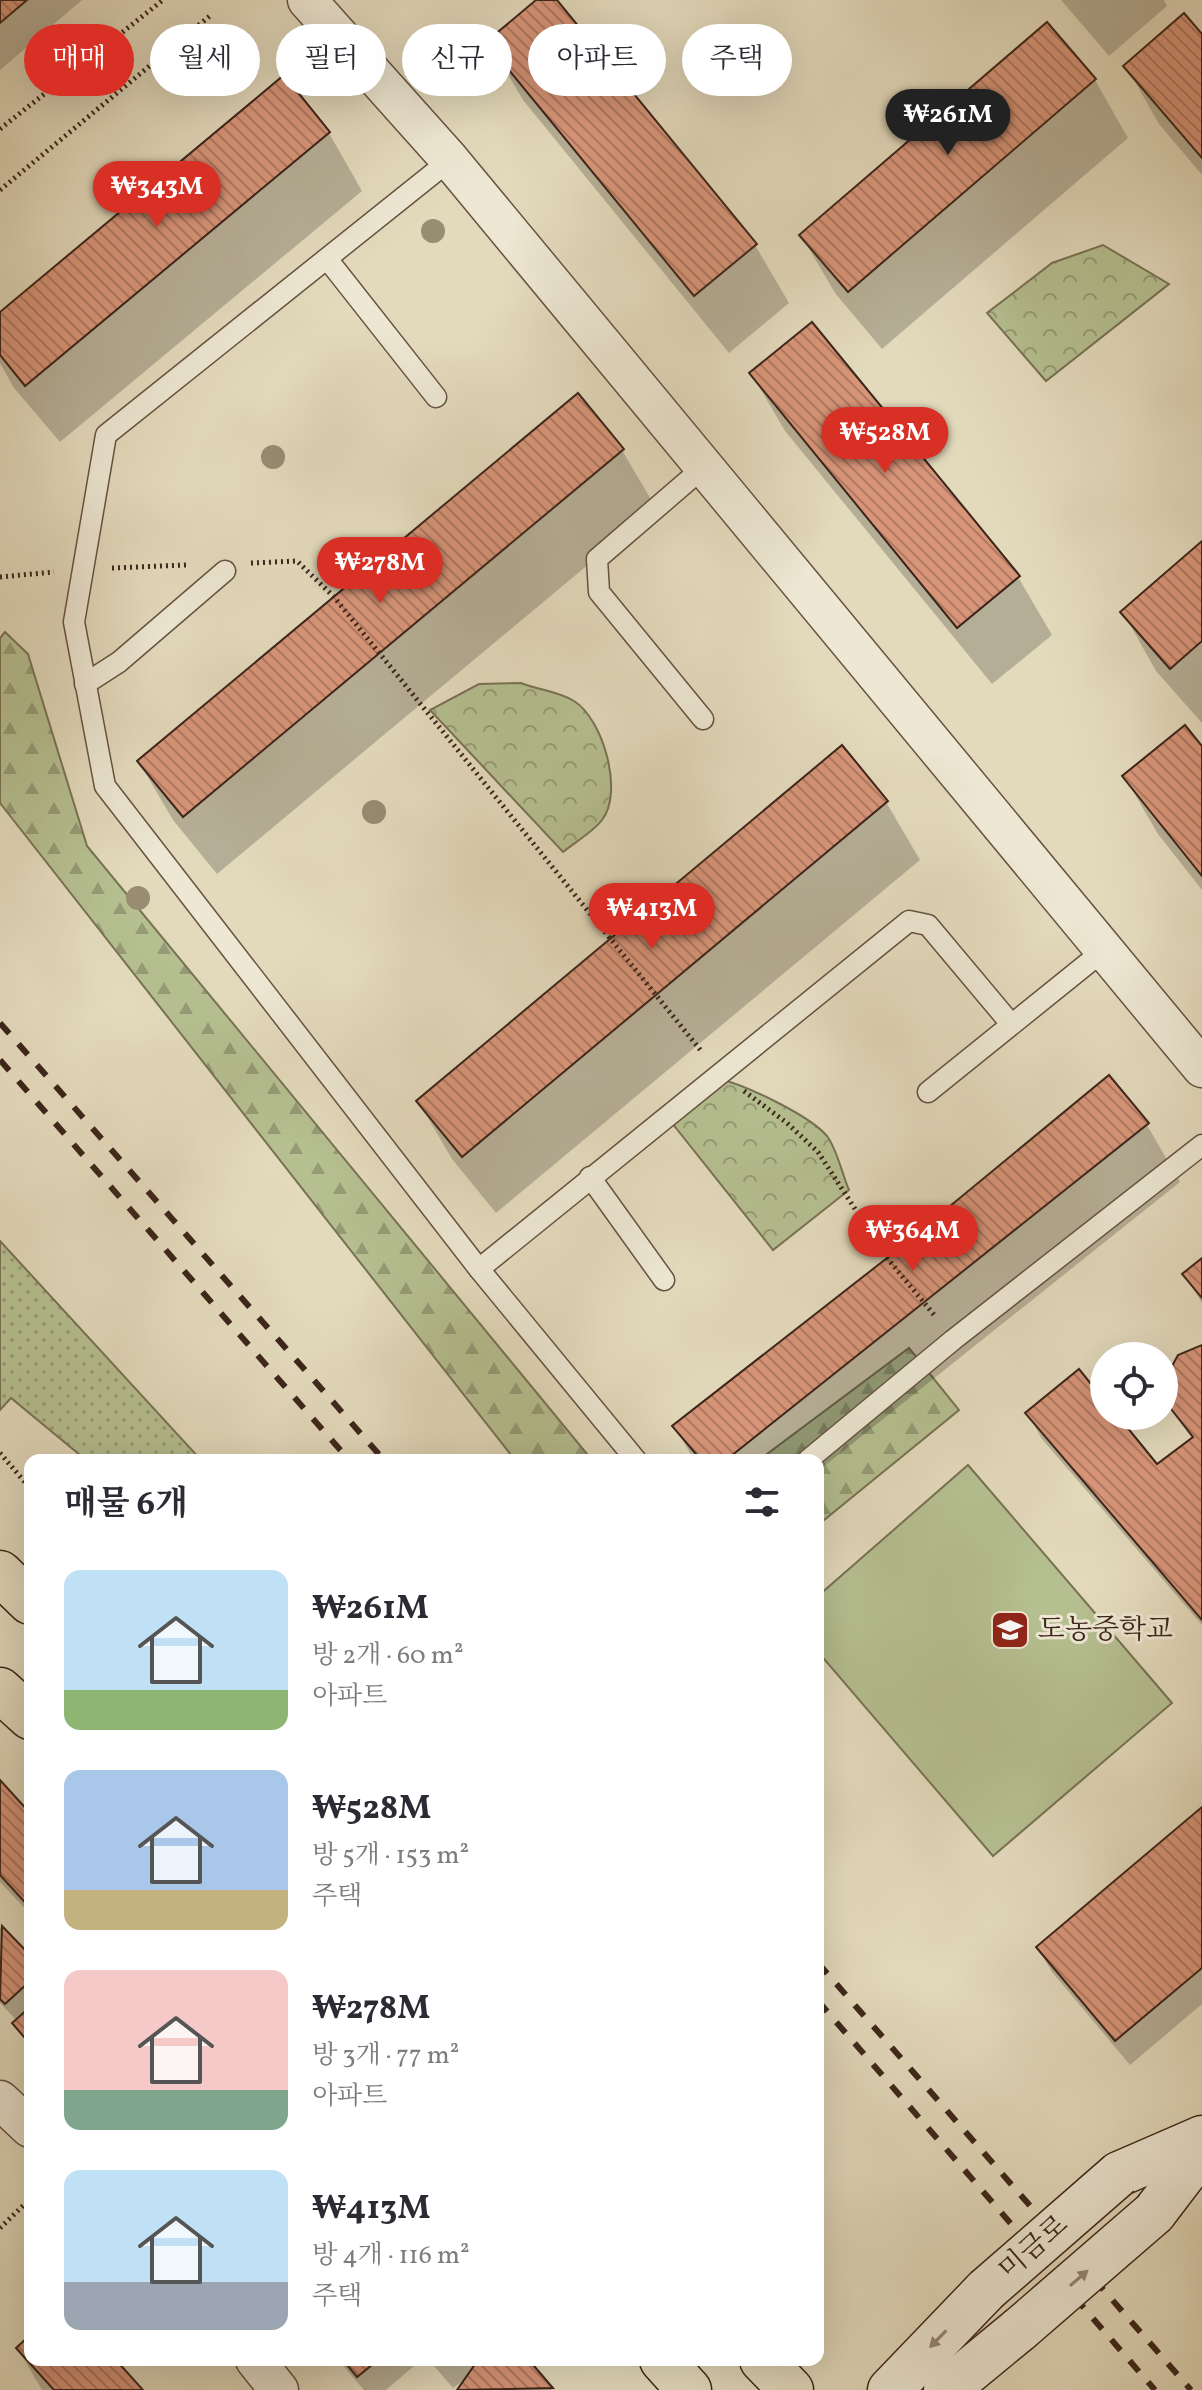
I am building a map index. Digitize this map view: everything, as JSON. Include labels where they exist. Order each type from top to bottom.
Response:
[{"type":"main road","points":[[0,1573],[24,1596]]},
{"type":"main road","points":[[0,1690],[24,1712]]},
{"type":"main road","points":[[667,2366],[689,2390]]},
{"type":"main road","points":[[768,2366],[791,2390]]},
{"type":"street","points":[[307,0],[450,160],[1202,1068]]},
{"type":"street","points":[[0,2100],[24,2122]]},
{"type":"street","name":"미금로","points":[[890,2390],[986,2290],[1119,2174],[1202,2138]]},
{"type":"street","name":"미금로","points":[[946,2390],[1154,2213],[1202,2150]]},
{"type":"street","points":[[260,2366],[279,2390]]},
{"type":"lane","points":[[450,160],[106,435],[74,622],[105,786],[479,1269],[631,1454]]},
{"type":"lane","points":[[328,260],[436,397]]},
{"type":"lane","points":[[703,719],[599,592],[597,559],[705,466]]},
{"type":"lane","points":[[85,684],[119,662],[230,567]]},
{"type":"lane","points":[[479,1269],[718,1072],[909,921],[928,925],[1011,1024]]},
{"type":"lane","points":[[928,1092],[1103,951]]},
{"type":"lane","points":[[815,1454],[953,1340],[1202,1145]]},
{"type":"lane","points":[[590,1177],[664,1280]]},
{"type":"lane","points":[[0,1590],[24,1608]]},
{"type":"path","points":[[0,129],[163,0]]},
{"type":"path","points":[[0,190],[211,15]]},
{"type":"path","points":[[230,567],[297,561],[334,597],[718,1072],[787,1123],[818,1152],[887,1258],[943,1326]]},
{"type":"path","points":[[0,577],[83,569],[190,565]]},
{"type":"path","points":[[0,1453],[24,1481]]},
{"type":"path","points":[[0,2228],[24,2205]]},
{"type":"green space","points":[[1103,245],[1169,284],[1046,381],[987,313],[1052,263]]},
{"type":"green space","points":[[5,632],[28,654],[87,846],[587,1454],[510,1454],[0,803],[0,638]]},
{"type":"green space","points":[[521,683],[574,701],[594,723],[607,757],[611,792],[608,808],[602,820],[589,833],[563,852],[430,710],[479,684]]},
{"type":"green space","points":[[720,1079],[777,1102],[818,1128],[834,1148],[849,1190],[773,1250],[668,1118]]},
{"type":"green space","points":[[0,1241],[195,1454],[79,1454],[11,1398],[0,1410]]},
{"type":"green space","points":[[909,1348],[959,1410],[824,1520],[824,1454],[767,1454]]},
{"type":"green space","points":[[968,1465],[1172,1703],[993,1856],[824,1659],[824,1591]]},
{"type":"building","points":[[0,0],[27,0],[0,23]]},
{"type":"building","points":[[536,0],[557,0],[577,24],[528,24],[528,93],[512,74],[512,24],[507,24]]},
{"type":"building","points":[[1184,13],[1202,34],[1202,158],[1123,66]]},
{"type":"building","points":[[1047,22],[1096,79],[848,292],[799,235]]},
{"type":"building","points":[[276,82],[276,96],[301,96],[330,132],[25,386],[0,355],[0,312]]},
{"type":"building","points":[[530,96],[636,96],[757,244],[694,296]]},
{"type":"building","points":[[812,322],[1020,576],[957,628],[749,373]]},
{"type":"building","points":[[578,393],[624,449],[183,817],[137,761]]},
{"type":"building","points":[[1202,541],[1202,641],[1170,669],[1120,612]]},
{"type":"building","points":[[1185,725],[1202,746],[1202,876],[1122,776]]},
{"type":"building","points":[[842,745],[888,801],[462,1157],[416,1101]]},
{"type":"building","points":[[1109,1075],[1149,1123],[734,1454],[696,1454],[672,1426],[887,1258]]},
{"type":"building","points":[[1202,1258],[1202,1298],[1182,1274]]},
{"type":"building","points":[[1202,1345],[1202,1620],[1025,1413],[1079,1369],[1090,1383],[1090,1430],[1129,1430],[1157,1464],[1193,1437],[1178,1418],[1178,1355]]},
{"type":"building","points":[[0,1780],[24,1806],[24,1901],[0,1875]]},
{"type":"building","points":[[1202,1807],[1202,1968],[1115,2041],[1036,1947]]},
{"type":"building","points":[[2,1926],[24,1949],[24,1987],[5,2004],[0,1999]]},
{"type":"building","points":[[24,2012],[24,2037],[12,2023]]},
{"type":"building","points":[[24,2341],[24,2357],[16,2348]]},
{"type":"building","points":[[32,2366],[121,2366],[143,2390],[54,2390]]},
{"type":"building","points":[[348,2366],[371,2366],[357,2377]]},
{"type":"building","points":[[474,2366],[534,2366],[553,2388],[457,2390]]},
{"type":"railway","points":[[0,1023],[379,1454]]},
{"type":"railway","points":[[0,1060],[344,1454]]},
{"type":"railway","points":[[824,1970],[1191,2390]]},
{"type":"railway","points":[[824,2008],[1155,2390]]},
{"type":"place","name":"도농중학교","points":[[1010,1630]]}]
